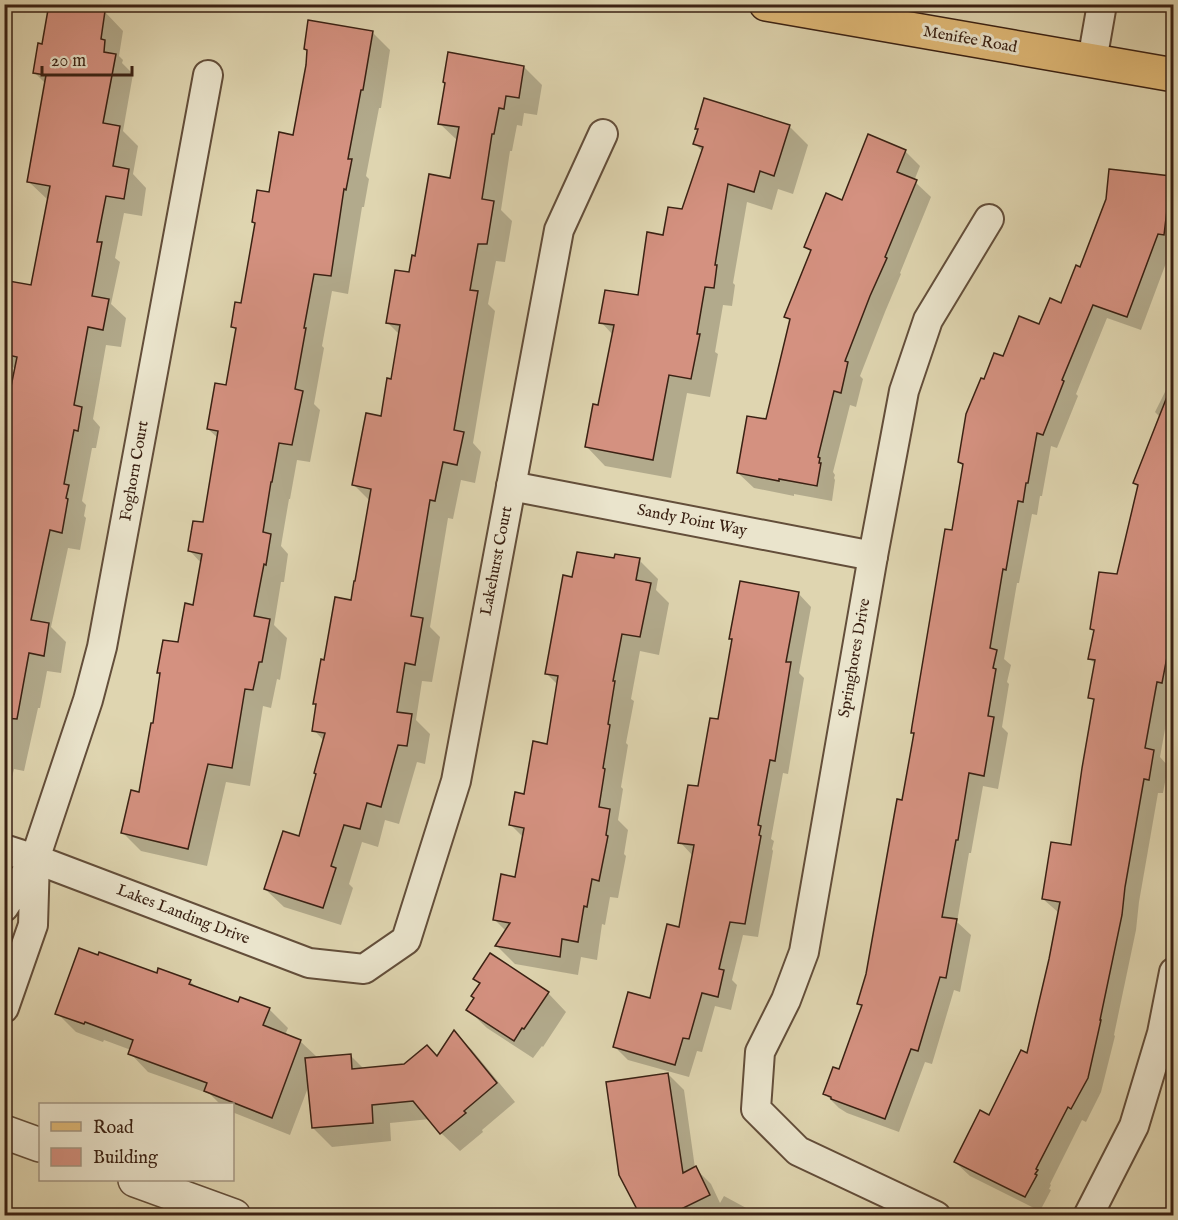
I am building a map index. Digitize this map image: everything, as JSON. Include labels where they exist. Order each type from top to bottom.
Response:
[{"type":"main road","name":"Menifee Road","points":[[766,4],[899,16],[1092,62],[1173,75]]},
{"type":"street","points":[[1092,62],[1102,4]]},
{"type":"street","name":"Foghorn Court","points":[[35,859],[88,700],[102,647],[208,75]]},
{"type":"street","name":"Lakehurst Court","points":[[364,969],[406,940],[456,781],[559,230],[603,134]]},
{"type":"street","name":"Springhores Drive","points":[[936,1215],[798,1151],[756,1109],[760,1052],[786,1000],[804,952],[904,391],[928,320],[989,219]]},
{"type":"street","name":"Sandy Point Way","points":[[511,486],[873,556]]},
{"type":"street","name":"Lakes Landing Drive","points":[[4,849],[309,963],[364,969]]},
{"type":"street","points":[[4,907],[35,859]]},
{"type":"street","points":[[4,1008],[33,925],[35,859]]},
{"type":"street","points":[[1088,1215],[1134,1126],[1162,1033],[1173,972]]},
{"type":"street","points":[[4,1132],[39,1145]]},
{"type":"street","points":[[140,1181],[234,1215]]},
{"type":"building","points":[[49,4],[65,4],[105,11],[101,39],[105,40],[104,52],[116,54],[103,123],[120,126],[113,166],[129,169],[124,199],[106,196],[97,242],[102,242],[92,296],[109,299],[103,330],[88,327],[74,405],[82,407],[78,431],[74,430],[64,484],[69,485],[62,533],[50,530],[31,620],[49,623],[44,656],[29,653],[17,719],[4,718],[4,421],[17,357],[4,354],[4,308],[9,281],[31,285],[50,186],[27,182],[46,75],[33,73],[38,43],[42,44]]},
{"type":"building","points":[[308,20],[373,31],[348,159],[352,159],[346,190],[344,189],[331,276],[314,274],[295,389],[303,391],[292,445],[279,443],[271,482],[263,532],[271,534],[254,616],[270,619],[262,662],[259,662],[253,690],[245,689],[232,768],[208,764],[188,849],[121,833],[131,790],[139,792],[151,723],[153,723],[160,673],[157,673],[163,640],[178,642],[185,603],[193,605],[202,554],[188,551],[193,521],[203,522],[218,431],[207,429],[215,383],[226,385],[236,328],[231,327],[235,302],[241,303],[255,223],[252,222],[257,190],[269,192],[279,132],[293,135],[306,65],[307,50],[304,49]]},
{"type":"building","points":[[448,52],[524,66],[519,98],[506,96],[504,109],[499,108],[494,134],[492,134],[482,199],[494,201],[487,244],[478,244],[470,290],[478,291],[454,430],[464,432],[457,465],[443,462],[435,501],[430,500],[411,616],[423,618],[415,665],[405,663],[397,712],[412,714],[407,746],[398,745],[381,807],[367,803],[360,829],[344,825],[331,866],[336,868],[323,908],[264,889],[283,831],[299,836],[325,733],[312,731],[316,704],[313,704],[321,659],[324,660],[335,597],[351,600],[355,581],[371,489],[352,485],[366,413],[381,416],[387,378],[391,379],[400,325],[386,323],[395,270],[409,272],[412,255],[415,256],[429,174],[450,178],[459,127],[438,124]]},
{"type":"building","points":[[704,98],[790,125],[774,176],[760,171],[754,192],[728,184],[715,265],[717,265],[714,288],[705,287],[697,334],[700,334],[691,379],[669,375],[653,460],[585,447],[593,404],[598,405],[614,325],[599,323],[605,290],[638,295],[647,232],[663,235],[668,207],[682,209],[703,147],[693,144]]},
{"type":"building","points":[[868,134],[906,150],[897,172],[917,180],[845,361],[848,362],[841,393],[834,391],[818,457],[821,463],[817,486],[737,473],[747,416],[766,419],[790,319],[784,317],[811,250],[804,247],[826,193],[842,200]]},
{"type":"building","points":[[1109,169],[1171,176],[1164,235],[1158,234],[1127,317],[1093,305],[1062,380],[1064,381],[1043,435],[1037,433],[1028,483],[1026,483],[1023,502],[1018,501],[1006,570],[1003,569],[990,648],[997,650],[988,716],[994,717],[984,776],[969,773],[942,917],[957,919],[946,978],[940,977],[918,1051],[911,1049],[885,1119],[823,1094],[833,1067],[839,1069],[862,1005],[857,1004],[866,974],[897,799],[902,800],[945,529],[952,530],[963,464],[958,462],[966,414],[994,353],[1003,356],[1019,316],[1039,324],[1050,298],[1061,303],[1076,265],[1080,267],[1106,199]]},
{"type":"building","points":[[1172,384],[1173,637],[1169,636],[1162,683],[1157,682],[1145,748],[1154,750],[1149,780],[1144,779],[1122,915],[1088,1078],[1071,1109],[1068,1107],[1036,1169],[1038,1170],[1035,1174],[1037,1175],[1025,1197],[954,1162],[980,1110],[989,1115],[1021,1050],[1027,1053],[1060,902],[1042,899],[1051,842],[1071,845],[1094,699],[1088,698],[1095,660],[1088,659],[1094,630],[1090,629],[1099,572],[1117,574],[1138,485],[1133,483]]},
{"type":"building","points":[[577,552],[614,558],[615,554],[640,558],[636,580],[651,583],[640,637],[622,634],[613,681],[615,681],[599,807],[610,809],[606,835],[608,836],[599,881],[592,879],[587,907],[584,906],[578,942],[562,939],[560,957],[495,946],[510,923],[493,920],[501,874],[515,877],[524,828],[509,825],[515,792],[524,794],[533,741],[547,744],[558,676],[545,674],[563,575],[572,577]]},
{"type":"building","points":[[740,581],[799,592],[786,662],[791,662],[775,761],[770,760],[758,825],[761,826],[759,835],[761,836],[745,924],[730,922],[719,969],[724,970],[718,997],[702,993],[689,1039],[683,1038],[675,1065],[613,1047],[628,992],[650,998],[667,924],[679,927],[694,845],[678,843],[688,785],[698,786],[710,718],[718,719]]},
{"type":"building","points":[[79,948],[98,955],[99,952],[157,973],[158,968],[191,980],[189,984],[238,1002],[240,997],[270,1008],[263,1025],[301,1040],[272,1118],[204,1091],[207,1083],[128,1054],[133,1040],[85,1022],[84,1024],[55,1014]]},
{"type":"building","points":[[490,953],[549,992],[514,1041],[466,1010],[474,998],[471,996],[480,983],[473,979]]},
{"type":"building","points":[[454,1030],[497,1083],[440,1134],[413,1101],[372,1105],[373,1123],[312,1128],[305,1058],[351,1054],[352,1069],[404,1064],[427,1045],[437,1056]]},
{"type":"building","points":[[668,1073],[683,1173],[696,1166],[710,1195],[669,1215],[640,1215],[619,1175],[606,1082]]}]
